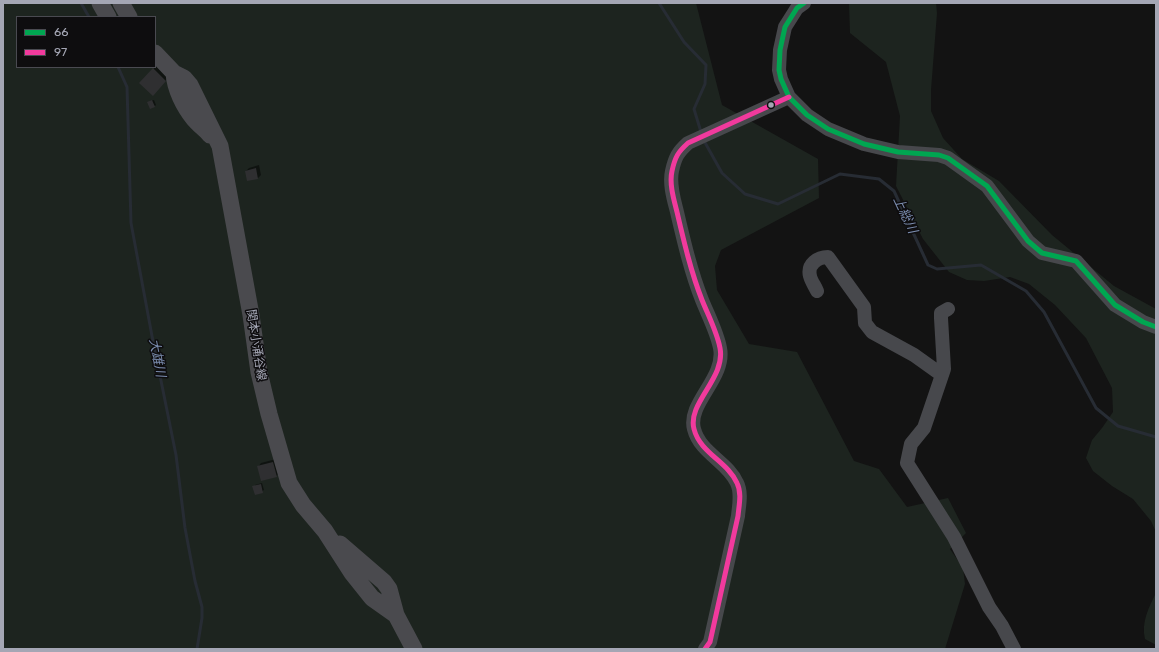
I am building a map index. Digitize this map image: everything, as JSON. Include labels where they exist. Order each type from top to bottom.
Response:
[{"type":"main road","points":[[100,3],[107,16]]},
{"type":"main road","points":[[121,3],[128,16]]},
{"type":"main road","name":"関本小涌谷線","points":[[162,62],[184,78],[190,85],[220,146],[251,315],[259,372],[269,414],[289,483],[303,505],[324,531],[384,582],[389,589],[396,615],[414,649]]},
{"type":"street","points":[[804,3],[797,8],[786,26],[780,50],[779,70],[781,79],[789,97],[807,115],[828,129],[864,144],[898,152],[939,155],[948,158],[987,186],[1028,241],[1042,252],[1076,261],[1116,305],[1142,322],[1156,327]]},
{"type":"street","points":[[705,649],[710,642],[738,516],[740,498],[738,483],[703,446],[694,429],[693,418],[719,368],[720,348],[701,299],[684,243],[672,190],[671,172],[678,152],[688,143],[789,97]]},
{"type":"street","points":[[817,291],[810,276],[810,267],[821,257],[828,257],[864,307],[865,323],[872,332],[914,355],[942,375]]},
{"type":"street","points":[[948,309],[941,312],[944,369],[924,428],[911,444],[907,463],[954,537],[989,607],[1002,626],[1014,649]]},
{"type":"shaded area","points":[[3,3],[696,3],[722,105],[818,159],[819,198],[721,250],[715,266],[717,290],[749,344],[797,352],[854,461],[879,469],[907,507],[948,498],[966,533],[950,549],[963,568],[965,584],[945,649],[3,649]]},
{"type":"shaded area","points":[[849,3],[936,3],[937,13],[931,90],[931,111],[943,138],[962,159],[999,181],[1052,235],[1114,286],[1156,309],[1156,532],[1151,521],[1133,499],[1112,486],[1093,471],[1086,458],[1092,440],[1113,412],[1112,388],[1086,338],[1055,305],[1029,284],[1010,277],[984,281],[967,280],[949,272],[923,239],[896,186],[900,116],[886,62],[850,33]]},
{"type":"shaded area","points":[[1156,593],[1156,645],[1145,639],[1144,627],[1146,615]]},
{"type":"building","points":[[153,68],[166,81],[153,96],[139,83]]},
{"type":"building","points":[[152,100],[155,107],[150,109],[147,102]]},
{"type":"building","points":[[256,168],[258,179],[247,181],[245,171]]},
{"type":"building","points":[[273,462],[277,477],[261,481],[257,466]]},
{"type":"building","points":[[261,484],[263,493],[255,495],[252,486]]},
{"type":"waterway","name":"大雄川","points":[[81,3],[88,16]]},
{"type":"waterway","name":"上総川","points":[[659,3],[684,42],[706,65],[705,84],[694,109],[701,132]]},
{"type":"waterway","name":"大雄川","points":[[118,68],[127,87],[131,223],[176,455],[185,528],[195,581],[202,607],[202,618],[197,649]]},
{"type":"waterway","name":"上総川","points":[[703,139],[722,173],[745,194],[778,204],[840,174],[879,179],[894,191],[928,265],[937,269],[981,265],[1026,291],[1044,312],[1096,408],[1118,426],[1156,437]]},
{"type":"transit line","name":"66","points":[[804,3],[797,8],[785,27],[780,50],[779,70],[781,79],[789,97],[807,115],[828,129],[864,144],[898,152],[939,155],[948,158],[987,186],[1028,241],[1042,253],[1076,261],[1115,305],[1143,322],[1156,327]]},
{"type":"transit line","name":"97","points":[[705,649],[710,642],[738,516],[740,495],[739,487],[733,476],[702,445],[694,429],[693,419],[696,410],[717,370],[720,359],[720,348],[715,330],[702,300],[691,268],[673,197],[671,176],[677,155],[688,143],[789,97]]}]
